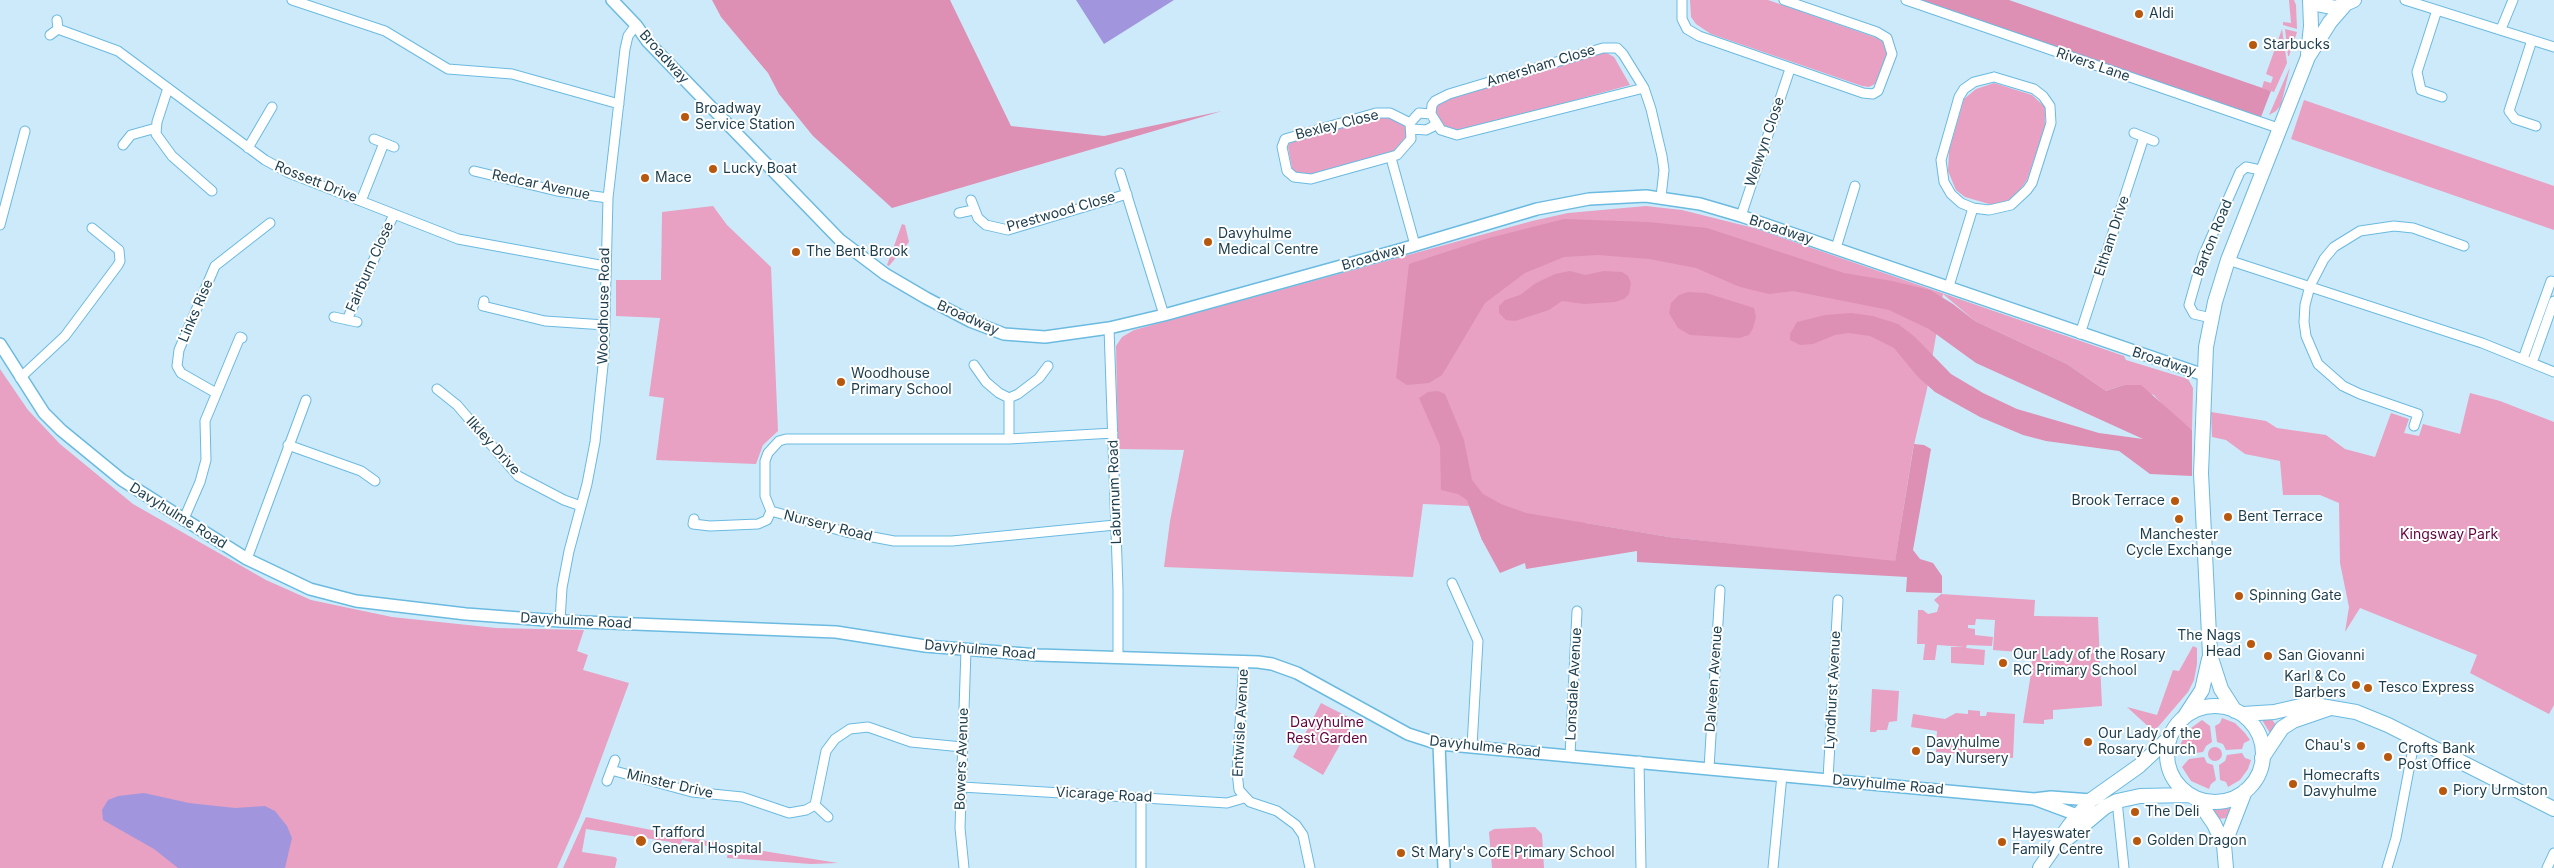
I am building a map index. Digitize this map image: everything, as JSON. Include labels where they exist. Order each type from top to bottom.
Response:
[{"type":"main road","name":"Barton Road","points":[[2308,57],[2311,26],[2310,0]]},
{"type":"main road","points":[[2314,0],[2328,8],[2353,2]]},
{"type":"main road","name":"Barton Road","points":[[2210,655],[2201,438],[2204,375],[2211,318],[2228,260],[2265,171],[2308,57],[2330,22],[2353,2]]},
{"type":"main road","points":[[2210,655],[2221,689],[2260,738],[2262,758],[2260,770],[2245,792],[2224,845]]},
{"type":"main road","points":[[2040,868],[2084,817],[2092,800],[2140,766],[2169,738],[2202,690],[2210,655]]},
{"type":"main road","points":[[2184,718],[2197,710],[2211,707],[2239,713],[2274,712],[2309,704],[2372,717],[2554,809]]},
{"type":"main road","points":[[2262,758],[2282,728],[2293,720],[2331,708]]},
{"type":"main road","points":[[2169,738],[2167,759],[2170,773],[2178,785],[2193,797],[2214,824],[2224,845],[2226,868]]},
{"type":"main road","points":[[2084,817],[2117,801],[2140,796],[2193,797],[2220,802],[2245,792]]},
{"type":"street","points":[[292,0],[385,31],[448,69],[512,74],[619,104]]},
{"type":"street","points":[[612,0],[636,25]]},
{"type":"street","points":[[1682,0],[1682,18],[1687,29],[1700,36],[1790,69],[1873,94],[1882,86],[1892,54],[1887,38],[1877,32],[1784,0]]},
{"type":"street","name":"Rivers Lane","points":[[1906,0],[2281,129]]},
{"type":"street","points":[[2405,0],[2434,6],[2554,48]]},
{"type":"street","points":[[2501,29],[2513,0]]},
{"type":"street","points":[[2434,6],[2417,72],[2421,90],[2442,97]]},
{"type":"street","name":"Rossett Drive","points":[[50,35],[58,24],[118,51],[248,148],[288,173],[458,239],[605,266]]},
{"type":"street","name":"Woodhouse Road","points":[[560,621],[564,575],[595,442],[605,324],[608,198],[628,36],[636,25]]},
{"type":"street","name":"Broadway","points":[[636,25],[654,49],[733,132],[792,189],[820,222],[847,246],[887,275],[970,321],[1004,334],[1045,337],[1109,328],[1164,315],[1565,202],[1618,197],[1661,197],[1700,204],[1741,216],[2204,375]]},
{"type":"street","points":[[2532,40],[2509,111],[2515,119],[2536,126]]},
{"type":"street","name":"Amersham Close","points":[[1426,130],[1434,126],[1432,106],[1435,101],[1449,94],[1610,46],[1623,54],[1644,88],[1662,156],[1664,170],[1661,197]]},
{"type":"street","name":"Welwyn Close","points":[[1741,216],[1790,69]]},
{"type":"street","points":[[1986,78],[2003,78],[2034,89],[2050,106],[2051,115],[2050,130],[2032,183],[2020,199],[2012,205],[1989,210],[1973,208],[1961,203],[1951,194],[1942,170],[1943,149],[1959,97],[1964,89],[1974,82],[1986,78]]},
{"type":"street","points":[[168,88],[156,128],[156,134],[166,149],[212,191]]},
{"type":"street","points":[[1433,118],[1444,132],[1457,136],[1644,88]]},
{"type":"street","points":[[248,148],[272,107]]},
{"type":"street","name":"Bexley Close","points":[[1426,130],[1411,126],[1390,113],[1376,113],[1289,137],[1285,139],[1282,147],[1287,170],[1294,177],[1310,179],[1391,158],[1408,145],[1411,126],[1419,113],[1433,118]]},
{"type":"street","points":[[123,145],[131,135],[156,128]]},
{"type":"street","points":[[0,225],[25,131]]},
{"type":"street","points":[[2134,133],[2154,141]]},
{"type":"street","name":"Eltham Drive","points":[[2080,334],[2144,137]]},
{"type":"street","points":[[374,139],[394,147]]},
{"type":"street","points":[[361,201],[384,143]]},
{"type":"street","points":[[1391,158],[1415,245]]},
{"type":"street","name":"Barton Road","points":[[2211,318],[2194,314],[2189,306],[2203,256],[2240,172],[2246,167],[2265,171]]},
{"type":"street","name":"Redcar Avenue","points":[[474,171],[557,191],[608,198]]},
{"type":"street","name":"Prestwood Close","points":[[1120,173],[1164,315]]},
{"type":"street","points":[[1836,248],[1856,186]]},
{"type":"street","name":"Prestwood Close","points":[[971,200],[974,210],[986,226],[1008,230],[1127,194]]},
{"type":"street","points":[[1949,286],[1973,208]]},
{"type":"street","points":[[959,213],[974,210]]},
{"type":"street","name":"Fairburn Close","points":[[346,320],[394,214]]},
{"type":"street","name":"Links Rise","points":[[216,393],[180,373],[177,357],[215,266],[264,234],[270,223]]},
{"type":"street","points":[[2414,426],[2418,414],[2360,394],[2343,386],[2318,364],[2311,350],[2305,329],[2305,305],[2310,286],[2324,258],[2334,247],[2360,231],[2394,226],[2413,228],[2464,246]]},
{"type":"street","points":[[20,378],[65,336],[120,261],[119,250],[92,228]]},
{"type":"street","points":[[2228,260],[2532,362],[2554,372]]},
{"type":"street","points":[[2523,359],[2552,281],[2554,282]]},
{"type":"street","points":[[484,301],[483,306],[545,321],[605,324]]},
{"type":"street","points":[[2532,362],[2554,301]]},
{"type":"street","name":"Fairburn Close","points":[[334,317],[357,322]]},
{"type":"street","name":"Laburnum Road","points":[[1109,328],[1118,657]]},
{"type":"street","points":[[183,521],[204,471],[206,460],[204,421],[240,337],[242,338]]},
{"type":"street","name":"Davyhulme Road","points":[[0,344],[20,378],[44,412],[61,430],[122,480],[183,521],[247,559],[310,589],[356,601],[466,614],[560,621],[814,630],[966,650],[1244,661],[1285,668],[1408,734],[1439,744],[2034,799]]},
{"type":"street","points":[[974,364],[986,382],[999,393],[1009,398]]},
{"type":"street","points":[[1009,398],[1018,394],[1039,378],[1048,366]]},
{"type":"street","name":"Ilkley Drive","points":[[437,390],[457,405],[518,476],[564,500],[581,506]]},
{"type":"street","points":[[1009,398],[1009,439]]},
{"type":"street","points":[[247,559],[306,400]]},
{"type":"street","name":"Nursery Road","points":[[1113,433],[1009,439],[786,438],[772,446],[765,461],[765,496],[771,511],[846,532],[894,541],[952,541],[1115,525]]},
{"type":"street","points":[[288,445],[361,471],[375,481]]},
{"type":"street","points":[[694,519],[693,524],[710,526],[758,524],[767,520],[771,511]]},
{"type":"street","points":[[1452,583],[1478,641],[1472,746]]},
{"type":"street","name":"Dalveen Avenue","points":[[1708,768],[1720,590]]},
{"type":"street","name":"Lyndhurst Avenue","points":[[1828,779],[1838,600]]},
{"type":"street","name":"Lonsdale Avenue","points":[[1570,756],[1577,611]]},
{"type":"street","name":"Bowers Avenue","points":[[964,868],[960,839],[966,650]]},
{"type":"street","name":"Entwisle Avenue","points":[[1244,661],[1237,781],[1244,798],[1277,810],[1296,825],[1303,835],[1310,868]]},
{"type":"street","points":[[828,817],[815,805],[826,751],[835,739],[850,729],[868,727],[911,742],[962,746]]},
{"type":"street","points":[[2387,868],[2397,831],[2415,738]]},
{"type":"street","points":[[1439,744],[1444,868]]},
{"type":"street","name":"Minster Drive","points":[[607,781],[615,760]]},
{"type":"street","points":[[1639,761],[1641,868]]},
{"type":"street","name":"Minster Drive","points":[[611,770],[692,792],[742,797],[790,813],[806,810],[815,805]]},
{"type":"street","points":[[1774,868],[1782,775]]},
{"type":"street","name":"Vicarage Road","points":[[962,787],[1227,803],[1240,801],[1244,798]]},
{"type":"street","points":[[1141,797],[1141,868]]},
{"type":"street","points":[[2034,799],[2051,797],[2092,800]]},
{"type":"street","points":[[2034,799],[2084,817]]},
{"type":"street","points":[[2117,801],[2124,868]]},
{"type":"street","points":[[2547,868],[2554,854]]},
{"type":"green space","points":[[1690,0],[1768,0],[1877,38],[1883,42],[1887,54],[1877,83],[1869,87],[1862,86],[1711,34],[1696,24],[1691,17]]},
{"type":"green space","points":[[2289,0],[2294,0],[2296,5],[2297,29],[2283,25],[2283,22],[2291,23]]},
{"type":"green space","points":[[2282,29],[2287,63],[2274,92],[2262,88],[2264,81],[2271,83],[2273,77],[2266,74]]},
{"type":"green space","points":[[2285,29],[2297,32],[2289,56],[2288,56]]},
{"type":"green space","points":[[1605,52],[1614,57],[1630,85],[1465,130],[1447,130],[1436,119],[1434,108],[1442,100]]},
{"type":"green space","points":[[2290,67],[2281,105],[2269,115]]},
{"type":"green space","points":[[1994,83],[2032,95],[2045,107],[2045,128],[2027,180],[2016,196],[2001,204],[1989,204],[1965,197],[1956,190],[1948,171],[1949,151],[1964,99],[1976,89]]},
{"type":"green space","points":[[2304,100],[2554,186],[2554,230],[2291,139]]},
{"type":"green space","points":[[1374,116],[1389,117],[1404,124],[1407,135],[1402,145],[1393,152],[1308,175],[1295,172],[1292,168],[1288,147],[1291,140]]},
{"type":"green space","points":[[713,206],[727,225],[771,267],[778,431],[763,445],[756,464],[656,460],[664,398],[649,396],[660,318],[616,316],[616,280],[661,280],[662,212]]},
{"type":"green space","points":[[1646,206],[1682,210],[1754,228],[2124,356],[2126,360],[2188,379],[2193,388],[2192,430],[2168,411],[2154,395],[2124,385],[2106,391],[2067,364],[1975,321],[1943,294],[1927,389],[1913,449],[1895,562],[1669,537],[1585,523],[1524,526],[1482,540],[1469,506],[1423,504],[1413,577],[1164,567],[1170,521],[1184,450],[1118,449],[1116,346],[1122,337],[1134,330],[1532,221],[1568,213]]},
{"type":"green space","points":[[902,224],[905,225],[909,242],[889,266],[887,265]]},
{"type":"green space","points":[[0,369],[28,410],[60,444],[133,504],[266,580],[311,600],[392,617],[496,628],[584,630],[577,651],[588,655],[583,670],[629,683],[580,816],[557,868],[0,868]]},
{"type":"green space","name":"Kingsway Park","points":[[2470,393],[2500,401],[2554,422],[2554,705],[2549,714],[2470,673],[2477,655],[2360,608],[2345,632],[2349,607],[2340,563],[2339,503],[2320,495],[2283,495],[2280,461],[2245,454],[2226,440],[2212,437],[2211,412],[2266,421],[2277,428],[2326,435],[2345,449],[2375,457],[2391,413],[2409,419],[2404,433],[2419,436],[2423,424],[2460,434]]},
{"type":"green space","points":[[1941,594],[2035,600],[2034,616],[2098,617],[2102,706],[2053,710],[2053,719],[2044,720],[2044,724],[2023,723],[2032,667],[2031,653],[1993,650],[1995,620],[1976,619],[1975,625],[1968,625],[1968,628],[1975,629],[1975,635],[1993,637],[1992,646],[1967,645],[1966,648],[1985,650],[1984,665],[1951,663],[1951,647],[1965,647],[1937,645],[1935,660],[1923,660],[1925,644],[1917,644],[1918,610],[1923,610],[1928,614],[1937,612],[1939,605],[1934,600]]},
{"type":"green space","points":[[2193,646],[2197,648],[2194,680],[2188,692],[2158,727],[2152,730],[2127,707],[2157,715],[2173,670],[2179,671]]},
{"type":"green space","points":[[1872,689],[1899,691],[1897,721],[1889,722],[1887,730],[1870,732]]},
{"type":"green space","name":"Davyhulme Rest Garden","points":[[1321,703],[1354,720],[1323,775],[1293,757]]},
{"type":"green space","points":[[1968,710],[1980,711],[1980,716],[1986,716],[1987,712],[2015,714],[2013,758],[1936,752],[1937,731],[1911,727],[1913,714],[1945,719],[1956,713],[1968,714]]},
{"type":"green space","points":[[2222,718],[2235,723],[2250,740],[2244,743],[2242,749],[2226,750],[2223,744],[2217,742],[2215,726],[2220,723]]},
{"type":"green space","points":[[2271,718],[2276,725],[2270,733],[2262,720]]},
{"type":"green space","points":[[2202,720],[2210,726],[2212,742],[2206,746],[2203,752],[2189,754],[2180,747],[2181,743],[2187,731]]},
{"type":"green space","points":[[2212,747],[2218,747],[2222,754],[2218,761],[2212,761],[2208,757],[2208,751]]},
{"type":"green space","points":[[2242,753],[2245,758],[2251,760],[2248,769],[2240,780],[2228,787],[2226,782],[2220,780],[2219,765],[2225,761],[2227,755]]},
{"type":"green space","points":[[2204,757],[2207,763],[2213,765],[2216,780],[2209,789],[2191,781],[2182,767],[2189,759]]},
{"type":"green space","points":[[2232,806],[2226,818],[2218,819],[2212,808]]},
{"type":"green space","points":[[586,817],[732,846],[838,863],[811,864],[727,858],[728,851],[682,840],[680,848],[671,847],[671,842],[586,829],[582,852],[615,857],[617,859],[615,868],[563,868]]},
{"type":"green space","points":[[1535,827],[1542,834],[1544,868],[1492,868],[1489,832],[1494,829]]},
{"type":"shaded area","points":[[712,0],[950,0],[1011,126],[1104,136],[1222,111],[892,208],[813,136],[779,94],[768,73],[721,17]]},
{"type":"shaded area","points":[[1076,0],[1174,0],[1104,44]]},
{"type":"shaded area","points":[[1920,0],[2009,0],[2271,91],[2261,117]]},
{"type":"shaded area","points":[[1564,219],[1648,222],[1707,228],[1844,273],[1930,290],[1953,304],[1975,321],[2067,364],[2106,391],[2124,385],[2141,385],[2192,430],[2192,476],[2150,474],[2119,451],[2046,441],[2023,435],[1980,417],[1935,392],[1918,377],[1894,348],[1870,336],[1849,333],[1835,335],[1813,344],[1800,345],[1790,340],[1790,334],[1797,322],[1825,315],[1851,313],[1873,316],[1898,324],[1915,337],[1951,374],[1983,393],[2017,409],[2099,433],[2143,439],[1976,363],[1929,329],[1889,310],[1793,291],[1769,294],[1740,287],[1696,268],[1649,259],[1598,255],[1564,257],[1525,273],[1485,303],[1442,375],[1429,383],[1407,385],[1396,378],[1409,264],[1489,238]]},
{"type":"shaded area","points":[[1570,271],[1585,275],[1604,271],[1622,272],[1628,276],[1631,283],[1629,294],[1624,299],[1615,302],[1584,304],[1562,301],[1549,310],[1515,321],[1506,320],[1499,313],[1499,306],[1505,300],[1520,295],[1536,283],[1555,274]]},
{"type":"shaded area","points":[[1688,292],[1706,293],[1754,308],[1756,317],[1749,335],[1739,338],[1690,335],[1678,328],[1669,313],[1671,303],[1679,295]]},
{"type":"shaded area","points":[[1438,391],[1445,394],[1464,440],[1472,480],[1483,494],[1501,504],[1526,513],[1669,537],[1895,561],[1914,444],[1924,445],[1931,449],[1913,550],[1920,559],[1933,563],[1942,576],[1942,593],[1906,592],[1907,577],[1637,562],[1637,551],[1526,569],[1525,563],[1500,573],[1482,540],[1467,500],[1458,494],[1441,490],[1440,446],[1419,398],[1428,392]]},
{"type":"shaded area","points":[[144,793],[189,803],[235,808],[265,806],[275,811],[287,826],[292,838],[285,868],[178,868],[154,849],[103,820],[102,810],[108,800],[118,796]]},
{"type":"place","name":"Aldi","points":[[2139,14]]},
{"type":"place","name":"Starbucks","points":[[2253,45]]},
{"type":"place","name":"Broadway Service Station","points":[[685,117]]},
{"type":"place","name":"Lucky Boat","points":[[713,169]]},
{"type":"place","name":"Mace","points":[[645,178]]},
{"type":"place","name":"Davyhulme Medical Centre","points":[[1208,242]]},
{"type":"place","name":"The Bent Brook","points":[[796,252]]},
{"type":"place","name":"Woodhouse Primary School","points":[[841,382]]},
{"type":"place","name":"Brook Terrace","points":[[2175,501]]},
{"type":"place","name":"Bent Terrace","points":[[2228,517]]},
{"type":"place","name":"Manchester Cycle Exchange","points":[[2179,519]]},
{"type":"place","name":"Spinning Gate","points":[[2239,596]]},
{"type":"place","name":"The Nags Head","points":[[2251,644]]},
{"type":"place","name":"San Giovanni","points":[[2268,656]]},
{"type":"place","name":"Our Lady of the Rosary RC Primary School","points":[[2003,663]]},
{"type":"place","name":"Karl & Co Barbers","points":[[2356,685]]},
{"type":"place","name":"Tesco Express","points":[[2368,688]]},
{"type":"place","name":"Our Lady of the Rosary Church","points":[[2088,742]]},
{"type":"place","name":"Chau's","points":[[2361,746]]},
{"type":"place","name":"Davyhulme Day Nursery","points":[[1916,751]]},
{"type":"place","name":"Crofts Bank Post Office","points":[[2388,757]]},
{"type":"place","name":"Homecrafts Davyhulme","points":[[2293,784]]},
{"type":"place","name":"Piory Urmston","points":[[2443,791]]},
{"type":"place","name":"The Deli","points":[[2135,812]]},
{"type":"place","name":"Trafford General Hospital","points":[[641,841]]},
{"type":"place","name":"Golden Dragon","points":[[2137,841]]},
{"type":"place","name":"Hayeswater Family Centre","points":[[2002,842]]},
{"type":"place","name":"St Mary's CofE Primary School","points":[[1401,853]]}]
